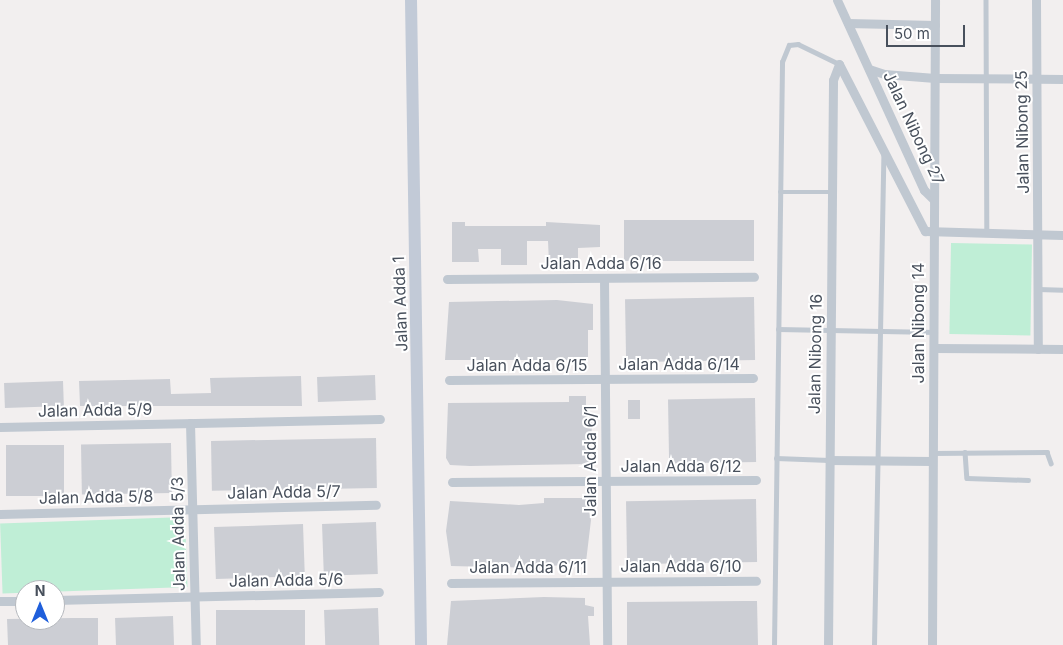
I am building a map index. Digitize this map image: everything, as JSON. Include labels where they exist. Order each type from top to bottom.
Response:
[{"type":"street","name":"Jalan Adda 1","points":[[411,0],[420,645]]},
{"type":"street","name":"Jalan Nibong 27","points":[[837,0],[924,190],[933,199]]},
{"type":"street","name":"Jalan Nibong 14","points":[[932,645],[934,332],[932,233],[935,0]]},
{"type":"street","name":"Jalan Nibong 25","points":[[1036,0],[1038,349]]},
{"type":"street","points":[[848,23],[935,25]]},
{"type":"street","points":[[839,64],[850,80],[883,154],[919,226],[932,233],[1063,234]]},
{"type":"street","name":"Jalan Nibong 16","points":[[828,645],[833,80],[839,64]]},
{"type":"street","points":[[870,69],[884,74],[935,78],[1063,80]]},
{"type":"street","name":"Jalan Adda 6/16","points":[[447,279],[754,277]]},
{"type":"street","name":"Jalan Adda 6/1","points":[[604,278],[606,645]]},
{"type":"street","points":[[934,348],[1063,348]]},
{"type":"street","name":"Jalan Adda 6/14","points":[[605,380],[753,378]]},
{"type":"street","name":"Jalan Adda 6/15","points":[[449,380],[605,380]]},
{"type":"street","points":[[190,423],[380,419]]},
{"type":"street","name":"Jalan Adda 5/9","points":[[0,427],[190,423]]},
{"type":"street","name":"Jalan Adda 5/3","points":[[190,423],[196,645]]},
{"type":"street","points":[[829,460],[876,461],[932,457]]},
{"type":"street","name":"Jalan Adda 6/12","points":[[452,482],[756,480]]},
{"type":"street","name":"Jalan Adda 5/7","points":[[192,509],[376,505]]},
{"type":"street","name":"Jalan Adda 5/8","points":[[0,514],[192,509]]},
{"type":"street","name":"Jalan Adda 6/10","points":[[606,582],[756,581]]},
{"type":"street","name":"Jalan Adda 6/11","points":[[451,583],[606,582]]},
{"type":"street","name":"Jalan Adda 5/6","points":[[65,600],[379,592]]},
{"type":"street","points":[[0,601],[15,601]]},
{"type":"street","name":"Jalan Adda 1","points":[[413,645],[419,608]]},
{"type":"lane","points":[[986,0],[988,234]]},
{"type":"lane","points":[[774,645],[780,192],[785,52],[790,45],[809,46],[839,64]]},
{"type":"lane","points":[[874,645],[877,331],[883,154]]},
{"type":"lane","points":[[780,192],[832,192]]},
{"type":"lane","points":[[1038,289],[1063,290]]},
{"type":"lane","points":[[778,330],[934,332]]},
{"type":"lane","points":[[966,452],[967,478],[1028,480]]},
{"type":"lane","points":[[932,457],[966,452],[1047,452],[1051,463]]},
{"type":"lane","points":[[776,458],[829,460]]},
{"type":"green space","points":[[951,243],[1032,244],[1030,335],[949,334]]},
{"type":"green space","points":[[185,517],[187,587],[65,591],[65,580],[15,580],[15,593],[3,593],[0,523]]},
{"type":"building","points":[[624,220],[754,220],[754,261],[624,261]]},
{"type":"building","points":[[452,222],[465,222],[465,226],[546,226],[546,222],[600,225],[600,247],[578,248],[578,263],[549,263],[548,241],[527,241],[527,265],[501,265],[501,249],[478,249],[479,262],[452,262]]},
{"type":"building","points":[[754,297],[755,360],[626,362],[625,299]]},
{"type":"building","points":[[557,300],[593,304],[593,330],[588,330],[588,358],[584,360],[445,360],[449,302]]},
{"type":"building","points":[[375,375],[376,400],[318,402],[317,377]]},
{"type":"building","points":[[301,376],[302,406],[80,406],[79,381],[170,379],[171,394],[211,393],[210,378]]},
{"type":"building","points":[[63,381],[64,406],[5,408],[4,383]]},
{"type":"building","points":[[569,396],[586,396],[586,413],[593,413],[589,464],[470,466],[450,465],[446,458],[448,403],[569,402]]},
{"type":"building","points":[[755,398],[756,462],[669,464],[668,400]]},
{"type":"building","points":[[628,400],[640,400],[640,419],[628,419]]},
{"type":"building","points":[[376,438],[377,488],[212,491],[211,441]]},
{"type":"building","points":[[171,443],[172,493],[82,495],[81,445]]},
{"type":"building","points":[[6,445],[64,445],[64,496],[6,496]]},
{"type":"building","points":[[544,498],[586,498],[591,520],[586,562],[535,568],[451,566],[446,531],[450,501],[519,505],[544,503]]},
{"type":"building","points":[[756,499],[757,562],[627,564],[626,501]]},
{"type":"building","points":[[376,522],[378,574],[324,576],[322,524]]},
{"type":"building","points":[[303,524],[305,576],[216,579],[214,527]]},
{"type":"building","points":[[544,597],[585,598],[585,605],[594,607],[594,616],[588,616],[590,645],[447,645],[451,601]]},
{"type":"building","points":[[757,601],[758,645],[627,645],[627,602]]},
{"type":"building","points":[[378,608],[379,645],[325,645],[324,610]]},
{"type":"building","points":[[216,610],[305,610],[305,645],[216,645]]},
{"type":"building","points":[[173,616],[174,645],[116,645],[115,618]]},
{"type":"building","points":[[65,618],[98,618],[98,645],[8,645],[7,619],[15,619],[15,630],[65,630]]}]
